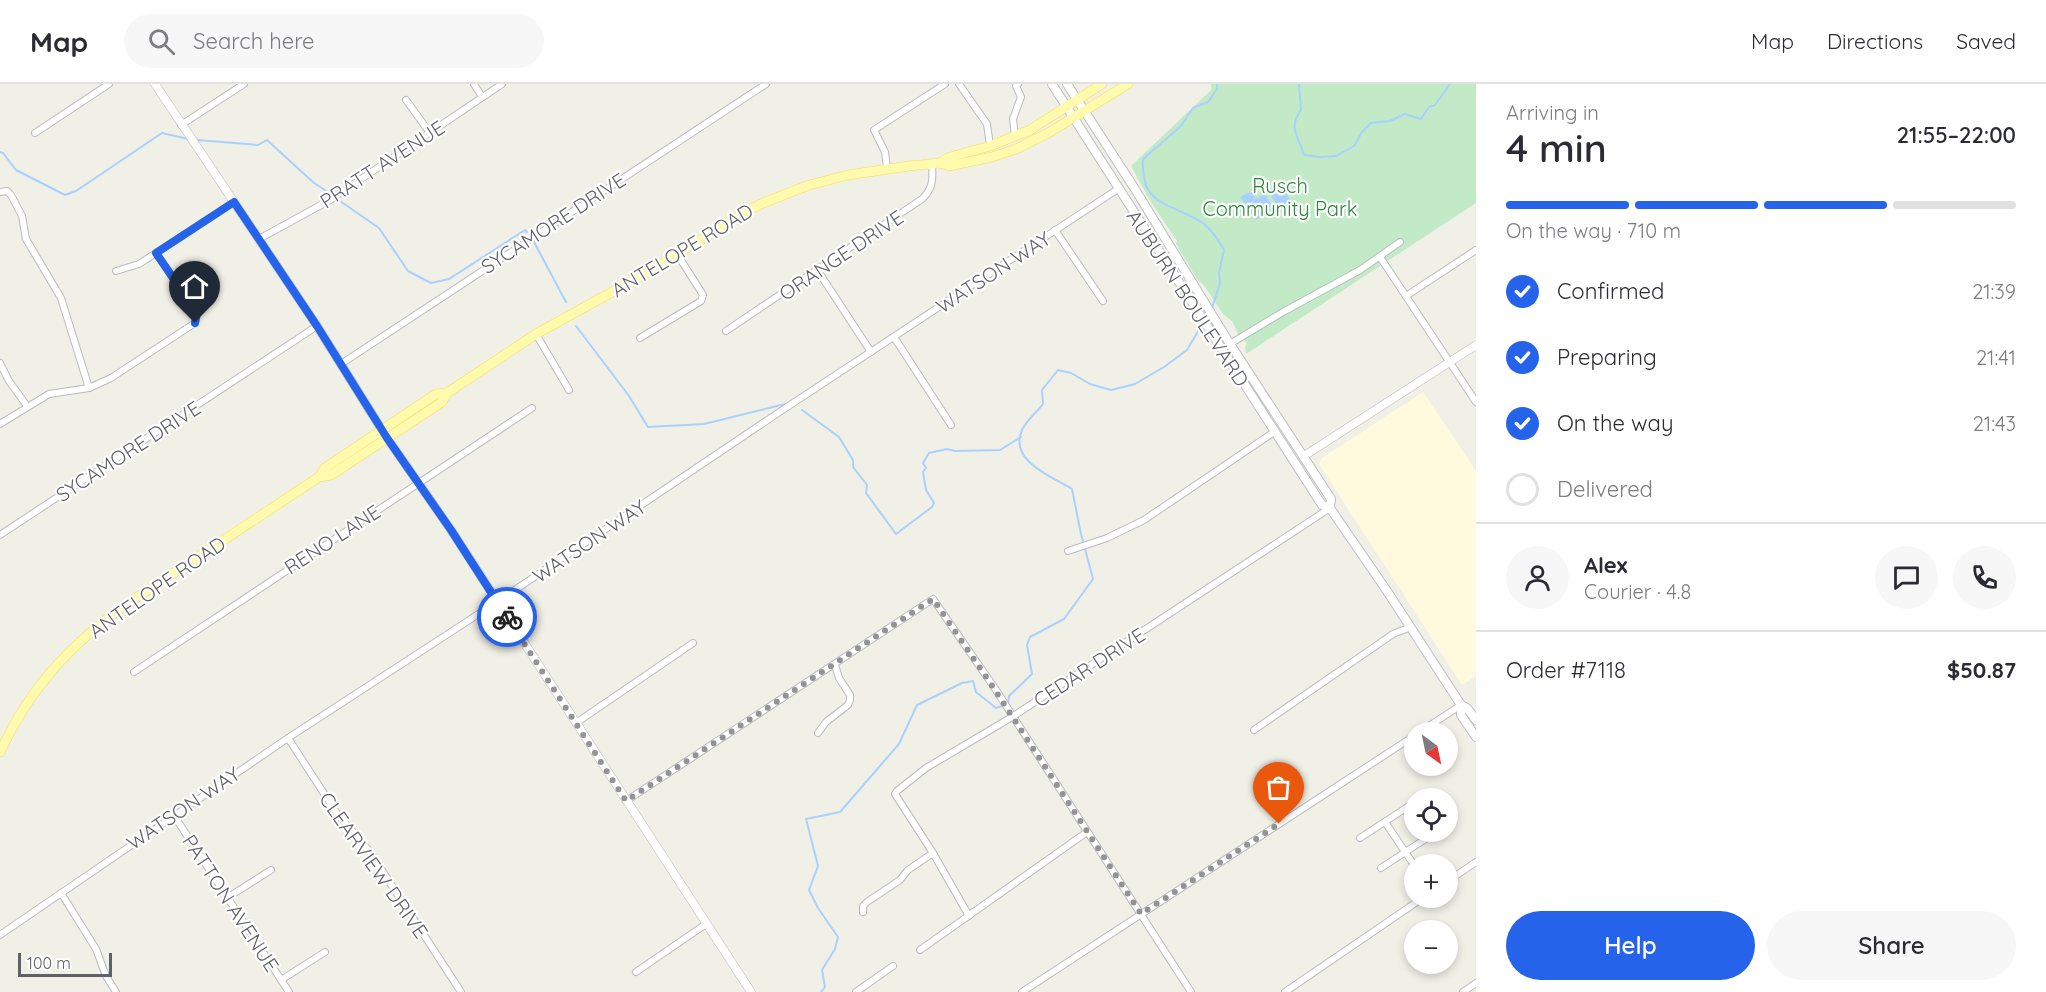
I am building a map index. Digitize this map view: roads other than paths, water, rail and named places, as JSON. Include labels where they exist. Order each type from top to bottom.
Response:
[{"type":"main road","name":"AUBURN BOULEVARD","points":[[1052,84],[1322,505],[1330,508],[1461,705],[1467,708],[1476,720]]},
{"type":"main road","name":"AUBURN BOULEVARD","points":[[1067,84],[1211,315],[1304,456],[1331,500],[1330,508]]},
{"type":"main road","name":"ANTELOPE ROAD","points":[[936,164],[947,158],[990,146],[1030,130],[1102,84]]},
{"type":"main road","name":"ANTELOPE ROAD","points":[[0,752],[29,699],[54,667],[81,639],[124,606],[319,477],[325,468],[385,434],[436,394],[447,393],[536,334],[652,270],[742,213],[782,194],[848,175],[887,168],[936,164],[948,166],[1000,154],[1029,142],[1074,118],[1128,84]]},
{"type":"main road","name":"AUBURN BOULEVARD","points":[[1461,705],[1461,715],[1476,737]]},
{"type":"street","points":[[34,133],[108,84]]},
{"type":"street","points":[[155,84],[317,326],[385,434],[751,992]]},
{"type":"street","points":[[183,128],[244,84]]},
{"type":"street","points":[[474,84],[482,97]]},
{"type":"street","name":"PRATT AVENUE","points":[[259,239],[330,200],[502,84]]},
{"type":"street","name":"SYCAMORE DRIVE","points":[[340,364],[766,84]]},
{"type":"street","points":[[887,168],[885,152],[874,130],[945,84]]},
{"type":"street","points":[[959,84],[987,124],[990,146]]},
{"type":"street","points":[[1015,136],[1013,119],[1021,97],[1016,86],[1018,84]]},
{"type":"street","points":[[406,100],[430,133]]},
{"type":"street","name":"ORANGE DRIVE","points":[[726,331],[818,271],[927,195],[936,164]]},
{"type":"street","name":"WATSON WAY","points":[[0,934],[173,814],[497,602],[1118,189]]},
{"type":"street","points":[[0,192],[7,191],[18,207],[25,225],[26,239],[61,298],[89,388]]},
{"type":"street","points":[[116,271],[139,264],[234,202]]},
{"type":"street","points":[[1055,230],[1103,301]]},
{"type":"street","points":[[1221,349],[1303,300],[1360,270],[1400,242]]},
{"type":"street","points":[[1406,296],[1476,250]]},
{"type":"street","points":[[0,424],[50,394],[89,388],[111,378],[195,323],[197,313],[156,253]]},
{"type":"street","points":[[640,338],[701,301],[703,295],[677,254]]},
{"type":"street","points":[[1380,257],[1476,402]]},
{"type":"street","points":[[818,271],[872,352]]},
{"type":"street","name":"SYCAMORE DRIVE","points":[[0,535],[317,326]]},
{"type":"street","points":[[536,334],[569,390]]},
{"type":"street","points":[[894,337],[951,425]]},
{"type":"street","points":[[1304,456],[1476,345]]},
{"type":"street","points":[[0,363],[9,381],[27,406]]},
{"type":"street","name":"RENO LANE","points":[[134,672],[532,408]]},
{"type":"street","points":[[1068,551],[1092,544],[1144,520],[1274,432]]},
{"type":"street","name":"CEDAR DRIVE","points":[[933,853],[895,794],[903,785],[926,768],[1012,717],[1330,508]]},
{"type":"street","points":[[626,801],[933,599],[1000,697],[1189,991]]},
{"type":"street","points":[[1254,730],[1393,634],[1411,627]]},
{"type":"street","points":[[576,723],[693,644]]},
{"type":"street","points":[[818,734],[826,722],[848,705],[850,700],[850,695],[839,678],[835,665]]},
{"type":"street","points":[[1435,722],[1461,705]]},
{"type":"street","name":"CLEARVIEW DRIVE","points":[[288,738],[336,812],[370,852],[461,992]]},
{"type":"street","points":[[1022,992],[1404,743]]},
{"type":"street","points":[[1360,838],[1404,810]]},
{"type":"street","name":"PATTON AVENUE","points":[[173,814],[289,992]]},
{"type":"street","points":[[1385,822],[1406,852]]},
{"type":"street","points":[[920,950],[1087,832]]},
{"type":"street","points":[[1381,868],[1421,842]]},
{"type":"street","points":[[863,912],[863,906],[867,902],[900,880],[908,870],[933,853],[969,916]]},
{"type":"street","points":[[1458,874],[1476,862]]},
{"type":"street","points":[[227,898],[271,870]]},
{"type":"street","points":[[61,893],[96,950],[106,976],[117,992]]},
{"type":"street","points":[[1285,992],[1408,908]]},
{"type":"street","points":[[636,972],[706,924]]},
{"type":"street","points":[[281,980],[325,952]]},
{"type":"street","points":[[856,992],[893,966]]},
{"type":"street","points":[[1463,992],[1476,983]]},
{"type":"water","points":[[1279,183],[1291,201],[1279,208],[1267,190]]},
{"type":"water","points":[[1258,192],[1253,200],[1265,194],[1274,209],[1256,220],[1240,197],[1247,193]]},
{"type":"waterway","points":[[1212,308],[1220,283],[1219,273],[1224,250],[1204,224],[1153,196],[1147,188],[1143,159],[1181,126],[1193,108],[1208,102],[1217,89],[1217,84]]},
{"type":"waterway","points":[[1299,84],[1301,110],[1295,122],[1295,132],[1304,155],[1321,157],[1336,156],[1354,146],[1362,132],[1371,123],[1390,121],[1405,114],[1421,119],[1429,107],[1435,105],[1450,84]]},
{"type":"waterway","points":[[0,152],[16,170],[65,195],[76,191],[162,133],[188,139]]},
{"type":"waterway","points":[[197,140],[258,145],[267,140],[314,183],[328,192]]},
{"type":"waterway","points":[[340,201],[379,228],[408,271],[431,283],[449,279],[525,230],[527,232]]},
{"type":"waterway","points":[[534,242],[566,302]]},
{"type":"waterway","points":[[821,992],[825,987],[822,970],[835,949],[838,937],[809,890],[818,866],[806,819],[840,812],[899,744],[917,705],[962,683],[973,681],[976,692],[996,708],[1008,704],[1009,696],[1032,674],[1027,645],[1030,637],[1064,619],[1093,579],[1072,489],[1035,467],[1021,451],[1019,441],[1022,430],[1043,404],[1042,390],[1058,370],[1071,373],[1090,384],[1111,390],[1135,384],[1187,350],[1203,323]]},
{"type":"waterway","points":[[576,326],[629,396],[648,427],[704,424],[785,404]]},
{"type":"waterway","points":[[802,410],[839,437],[853,460],[853,467],[867,485],[866,493],[896,534],[932,507],[934,503],[926,490],[923,472],[926,468],[923,463],[929,453],[947,449],[955,451],[1000,450],[1021,437]]},
{"type":"park label","name":"Rusch Community Park","points":[[1280,196]]}]
